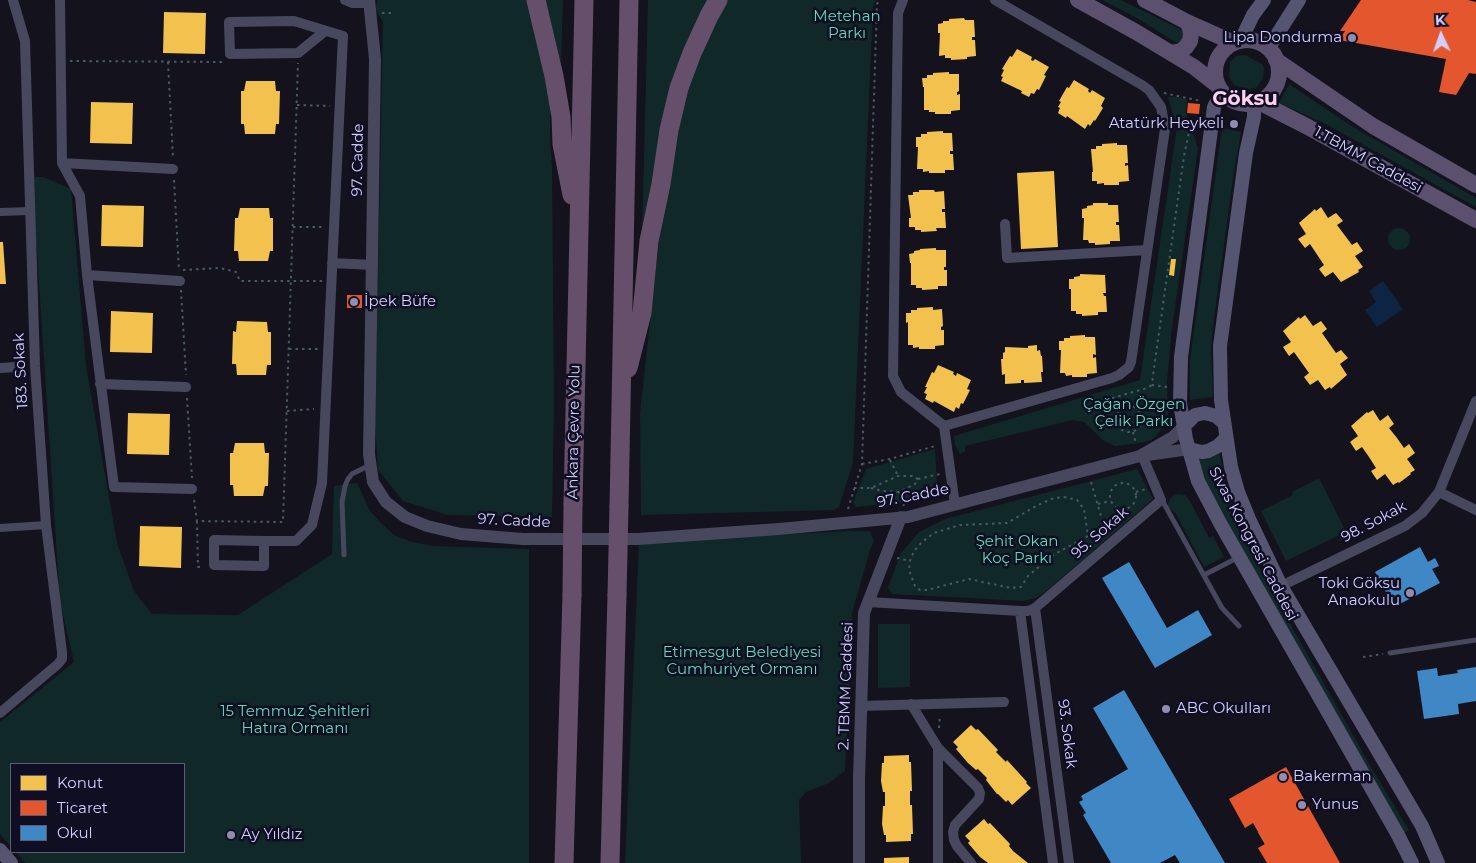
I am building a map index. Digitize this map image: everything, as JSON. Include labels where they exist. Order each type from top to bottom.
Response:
[{"type":"highway","points":[[536,0],[554,76],[561,117],[562,144],[579,229]]},
{"type":"highway","name":"Ankara Çevre Yolu","points":[[564,863],[572,595],[584,0]]},
{"type":"highway","points":[[610,863],[628,0]]},
{"type":"highway","points":[[620,403],[642,313],[649,241],[661,184],[669,130],[679,88],[692,53],[718,0]]},
{"type":"main road","points":[[1078,0],[1194,67],[1232,100],[1242,104],[1256,102],[1271,92],[1276,84],[1278,75],[1272,55],[1262,44],[1253,41],[1237,42],[1225,48],[1217,61],[1215,75],[1220,88]]},
{"type":"main road","points":[[1145,0],[1187,22],[1237,42]]},
{"type":"main road","points":[[1237,42],[1264,0]]},
{"type":"main road","points":[[1272,55],[1299,0]]},
{"type":"main road","points":[[1171,53],[1181,51],[1190,41],[1191,34],[1187,22]]},
{"type":"main road","name":"1.TBMM Caddesi","points":[[1272,55],[1373,126],[1476,185]]},
{"type":"main road","name":"Sivas Kongresi Caddesi","points":[[1220,88],[1214,107],[1181,357],[1180,403],[1189,449],[1198,481],[1412,863]]},
{"type":"main road","points":[[1189,449],[1202,452],[1208,451],[1218,446],[1226,438],[1220,384],[1220,346],[1246,153],[1256,102]]},
{"type":"main road","name":"1.TBMM Caddesi","points":[[1256,102],[1308,127],[1476,220]]},
{"type":"main road","points":[[1184,427],[1195,415],[1205,413],[1216,416],[1224,423]]},
{"type":"main road","name":"Sivas Kongresi Caddesi","points":[[1226,438],[1235,483],[1241,502],[1281,586],[1422,826],[1438,863]]},
{"type":"main road","points":[[0,850],[11,863]]},
{"type":"street","name":"183. Sokak","points":[[0,713],[62,659],[46,525],[35,366],[25,41],[13,0]]},
{"type":"street","points":[[60,0],[62,163],[80,196],[87,276],[114,487],[192,489]]},
{"type":"street","points":[[903,0],[898,13],[893,376],[900,392],[944,426],[955,505]]},
{"type":"street","points":[[944,426],[1112,378],[1124,372],[1131,362],[1165,129],[1161,106],[1155,97],[1142,85],[995,0]]},
{"type":"street","points":[[350,1],[369,2]]},
{"type":"street","name":"97. Cadde","points":[[369,2],[375,59],[369,454],[374,482],[386,502],[405,517],[427,526],[461,534],[523,539],[638,539],[843,524],[902,517],[955,505],[1143,455],[1189,449]]},
{"type":"street","points":[[264,541],[264,566],[214,565],[214,540],[296,541],[312,525],[322,483],[343,36],[294,21],[229,22],[230,54],[298,53],[325,31]]},
{"type":"street","points":[[62,163],[174,168]]},
{"type":"street","points":[[0,212],[30,211]]},
{"type":"street","points":[[1006,224],[1007,258],[1147,250]]},
{"type":"street","points":[[332,263],[373,265]]},
{"type":"street","points":[[87,276],[180,276]]},
{"type":"street","points":[[0,368],[16,367]]},
{"type":"street","points":[[100,384],[186,387]]},
{"type":"street","name":"98. Sokak","points":[[1281,586],[1405,526],[1422,513],[1439,492],[1476,401]]},
{"type":"street","name":"97. Cadde","points":[[1143,455],[1173,437],[1184,427]]},
{"type":"street","points":[[1143,455],[1162,500]]},
{"type":"street","points":[[1439,492],[1476,510]]},
{"type":"street","name":"95. Sokak","points":[[868,602],[1028,611],[1035,608],[1162,500]]},
{"type":"street","name":"2. TBMM Caddesi","points":[[860,863],[863,626],[868,602],[902,517]]},
{"type":"street","points":[[0,528],[46,525]]},
{"type":"street","name":"93. Sokak","points":[[1035,608],[1068,863]]},
{"type":"street","name":"93. Sokak","points":[[1020,612],[1053,863]]},
{"type":"street","points":[[861,706],[1004,702]]},
{"type":"street","points":[[911,704],[938,748],[978,788],[980,793],[979,799],[955,825],[953,832],[957,846],[971,863]]},
{"type":"street","points":[[938,748],[938,863]]},
{"type":"street","points":[[1046,811],[1061,809]]},
{"type":"lane","points":[[344,555],[342,502],[345,486],[352,474],[371,467]]},
{"type":"lane","points":[[1162,500],[1222,608],[1239,626]]},
{"type":"lane","points":[[1204,575],[1239,557]]},
{"type":"lane","points":[[1390,653],[1476,640]]},
{"type":"path","points":[[843,524],[862,464],[877,4],[880,0]]},
{"type":"path","points":[[197,521],[283,522],[298,53]]},
{"type":"path","points":[[61,61],[230,62],[230,54]]},
{"type":"path","points":[[168,62],[192,489],[197,521],[198,568],[214,565]]},
{"type":"path","points":[[1155,97],[1166,92],[1201,101]]},
{"type":"path","points":[[296,104],[340,106]]},
{"type":"path","points":[[1152,385],[1180,182],[1190,127],[1211,130]]},
{"type":"path","points":[[293,228],[334,227]]},
{"type":"path","points":[[180,276],[220,268],[236,272],[240,281],[332,281]]},
{"type":"path","points":[[289,349],[328,350]]},
{"type":"path","points":[[1086,414],[1089,407],[1095,403],[1138,391],[1152,385],[1179,388]]},
{"type":"path","points":[[1137,410],[1128,407],[1120,410],[1116,418],[1121,430],[1129,432],[1139,427],[1142,419],[1137,410],[1138,391]]},
{"type":"path","points":[[287,410],[326,408]]},
{"type":"path","points":[[862,464],[890,459],[946,442]]},
{"type":"path","points":[[890,459],[898,476]]},
{"type":"path","points":[[1088,470],[1110,544]]},
{"type":"path","points":[[871,488],[898,476],[918,478],[950,472]]},
{"type":"path","points":[[854,488],[871,488],[899,492],[915,484],[918,478]]},
{"type":"path","points":[[1128,483],[1135,489],[1137,498],[1129,509],[1116,508],[1111,501],[1110,493],[1119,484],[1128,483]]},
{"type":"path","points":[[1054,498],[1077,500],[1084,509],[1088,536],[1053,555],[1028,576],[1021,587],[1016,588],[969,579],[927,590],[920,590],[911,579],[910,561],[922,542],[934,533],[948,527],[960,525],[1001,525],[1054,498]]},
{"type":"path","points":[[1098,504],[1111,501]]},
{"type":"path","points":[[1363,657],[1390,653]]},
{"type":"path","points":[[938,748],[941,703]]},
{"type":"green space","points":[[377,0],[529,0],[550,98],[554,405],[552,517],[448,515],[403,501],[378,470],[375,424],[383,22],[376,10]]},
{"type":"green space","points":[[545,0],[563,0],[561,63]]},
{"type":"green space","points":[[648,0],[709,0],[653,178],[642,237]]},
{"type":"green space","name":"Metehan Parkı","points":[[726,0],[876,0],[873,6],[853,463],[839,507],[834,510],[641,515],[640,413],[660,232],[677,132],[694,68]]},
{"type":"green space","points":[[1102,0],[1121,0],[1184,31],[1185,35],[1181,42],[1177,43],[1137,18]]},
{"type":"green space","points":[[1245,55],[1262,64],[1264,68],[1263,78],[1257,87],[1251,89],[1234,85],[1229,77],[1230,62],[1236,56]]},
{"type":"green space","points":[[1289,84],[1353,127],[1476,198],[1476,207],[1324,123],[1279,103]]},
{"type":"green space","name":"Çağan Özgen Çelik Parkı","points":[[1168,97],[1178,97],[1187,100],[1186,114],[1198,148],[1172,328],[1167,382],[1168,420],[1156,436],[1151,440],[1140,443],[1115,446],[1104,441],[1084,422],[1073,420],[965,446],[965,451],[960,454],[955,444],[954,436],[1140,380],[1177,127]]},
{"type":"green space","points":[[1222,128],[1241,132],[1233,178],[1211,346],[1213,397],[1190,400],[1190,360]]},
{"type":"green space","name":"15 Temmuz Şehitleri Hatıra Ormanı","points":[[32,177],[43,177],[71,189],[86,366],[117,543],[134,591],[152,614],[238,615],[332,554],[334,486],[357,483],[370,511],[381,523],[394,535],[412,542],[433,546],[529,549],[529,863],[25,863],[17,853],[185,853],[185,763],[10,763],[10,846],[0,834],[0,722],[74,662],[60,602]]},
{"type":"green space","points":[[1399,228],[1407,231],[1410,239],[1407,247],[1399,250],[1391,247],[1388,239],[1391,231]]},
{"type":"green space","points":[[935,449],[937,486],[926,496],[906,502],[856,507],[853,502],[866,469]]},
{"type":"green space","points":[[1219,452],[1228,494],[1241,532],[1270,588],[1371,767],[1409,830],[1402,834],[1227,526],[1204,480],[1198,457]]},
{"type":"green space","name":"Şehit Okan Koç Parkı","points":[[1137,469],[1153,499],[1036,598],[1024,601],[892,594],[888,587],[901,553],[919,532],[945,519]]},
{"type":"green space","points":[[1319,478],[1346,532],[1286,561],[1261,511],[1293,495],[1292,492]]},
{"type":"green space","points":[[1178,494],[1185,495],[1190,501],[1209,538],[1213,536],[1224,557],[1204,567],[1176,514],[1167,506],[1171,497]]},
{"type":"green space","name":"Etimesgut Belediyesi Cumhuriyet Ormanı","points":[[870,531],[874,541],[852,613],[845,771],[829,783],[806,792],[799,800],[801,863],[625,863],[639,542]]},
{"type":"green space","points":[[878,624],[910,624],[910,687],[878,688]]},
{"type":"water","points":[[1383,281],[1403,309],[1377,327],[1365,310],[1376,302],[1369,291]]},
{"type":"building: Konut","points":[[164,12],[206,13],[205,54],[163,53]]},
{"type":"building: Konut","points":[[964,18],[965,20],[974,20],[975,37],[972,37],[972,40],[975,40],[976,56],[967,57],[967,59],[951,60],[951,58],[945,58],[945,55],[939,56],[940,33],[938,33],[938,24],[943,23],[943,21],[949,21],[949,19]]},
{"type":"building: Konut","points":[[1017,49],[1032,57],[1031,60],[1035,59],[1049,67],[1039,90],[1037,89],[1034,94],[1031,93],[1029,97],[1021,93],[1022,91],[1001,81],[1004,70],[1002,69]]},
{"type":"building: Konut","points":[[949,72],[949,74],[959,74],[959,91],[957,95],[960,94],[960,110],[951,111],[951,114],[935,114],[935,112],[924,110],[922,78],[927,78],[927,75],[933,75],[933,73]]},
{"type":"building: Konut","points":[[1074,80],[1089,89],[1090,93],[1092,90],[1105,98],[1101,106],[1103,108],[1095,121],[1090,126],[1088,124],[1085,129],[1067,116],[1066,118],[1058,113],[1060,108],[1058,107],[1061,102],[1059,101],[1067,87],[1069,88]]},
{"type":"building: Konut","points":[[246,81],[275,81],[276,91],[280,91],[279,124],[276,124],[275,134],[245,134],[244,124],[241,124],[241,91],[244,91]]},
{"type":"building: Konut","points":[[91,102],[133,103],[132,144],[90,143]]},
{"type":"building: Konut","points":[[943,131],[943,133],[952,133],[953,151],[950,151],[950,154],[953,154],[954,170],[945,170],[945,173],[929,173],[929,171],[923,172],[923,169],[917,169],[918,147],[916,147],[916,137],[921,137],[921,134],[927,134],[927,132]]},
{"type":"building: Konut","points":[[1117,143],[1117,145],[1127,145],[1128,163],[1125,163],[1125,166],[1128,165],[1129,181],[1119,182],[1119,185],[1097,184],[1097,181],[1092,181],[1091,149],[1096,149],[1096,146],[1102,146],[1102,144]]},
{"type":"building: Konut","points":[[1054,171],[1058,247],[1021,249],[1017,173]]},
{"type":"building: Konut","points":[[919,190],[944,191],[945,209],[942,209],[942,212],[945,212],[946,228],[936,228],[937,231],[921,232],[921,230],[915,230],[915,227],[909,227],[909,218],[911,218],[908,195],[913,195],[913,192],[919,192]]},
{"type":"building: Konut","points":[[1093,203],[1118,205],[1119,222],[1116,222],[1116,225],[1119,225],[1120,241],[1110,241],[1110,244],[1095,245],[1095,243],[1089,243],[1088,240],[1083,240],[1084,218],[1082,218],[1082,209],[1093,205]]},
{"type":"building: Konut","points":[[102,205],[144,206],[143,247],[101,246]]},
{"type":"building: Konut","points":[[1321,207],[1328,218],[1336,213],[1343,221],[1337,225],[1352,245],[1357,242],[1363,251],[1355,256],[1363,267],[1358,270],[1359,272],[1341,282],[1333,272],[1325,277],[1319,269],[1324,265],[1310,244],[1305,248],[1298,239],[1306,234],[1299,223],[1315,209],[1316,211]]},
{"type":"building: Konut","points":[[240,208],[269,208],[270,218],[273,218],[273,251],[270,251],[268,261],[239,261],[238,251],[234,251],[235,218],[238,218]]},
{"type":"building: Konut","points":[[0,242],[3,242],[6,284],[0,284]]},
{"type":"building: Konut","points":[[936,248],[936,250],[946,250],[946,267],[944,267],[944,270],[947,270],[947,286],[938,286],[938,289],[922,290],[922,288],[916,288],[916,285],[911,285],[909,254],[920,249]]},
{"type":"building: Konut","points":[[1171,259],[1176,259],[1174,276],[1169,275]]},
{"type":"building: Konut","points":[[1080,274],[1105,275],[1106,293],[1103,293],[1106,296],[1107,312],[1098,312],[1098,315],[1082,316],[1082,314],[1076,314],[1076,311],[1071,311],[1069,279],[1074,279],[1074,277],[1080,276]]},
{"type":"building: Konut","points":[[933,307],[933,310],[942,309],[943,326],[941,330],[944,330],[944,345],[935,346],[935,349],[913,348],[913,345],[908,345],[906,313],[911,313],[911,310],[917,310],[917,308]]},
{"type":"building: Konut","points":[[111,311],[153,313],[152,353],[110,352]]},
{"type":"building: Konut","points":[[1305,315],[1313,326],[1321,321],[1327,329],[1322,333],[1336,353],[1341,350],[1348,358],[1340,364],[1347,375],[1331,389],[1330,387],[1325,390],[1318,380],[1310,385],[1304,377],[1309,373],[1294,352],[1289,356],[1283,347],[1291,342],[1283,331],[1299,317],[1300,319]]},
{"type":"building: Konut","points":[[237,321],[267,322],[268,332],[271,332],[271,365],[267,365],[266,375],[237,375],[236,364],[232,364],[233,331],[236,332]]},
{"type":"building: Konut","points":[[1085,335],[1085,337],[1095,337],[1096,355],[1093,354],[1093,358],[1096,357],[1097,373],[1087,374],[1087,377],[1072,377],[1072,375],[1066,376],[1065,373],[1060,373],[1061,350],[1059,350],[1059,341],[1064,341],[1064,338],[1070,338],[1070,336]]},
{"type":"building: Konut","points":[[1037,345],[1037,351],[1040,350],[1042,356],[1042,382],[1024,383],[1024,380],[1021,380],[1021,383],[1005,384],[1005,374],[1002,375],[1001,359],[1003,359],[1005,347],[1028,348],[1028,346]]},
{"type":"building: Konut","points":[[938,365],[954,372],[953,374],[956,376],[957,373],[971,380],[967,389],[970,390],[963,404],[961,403],[959,409],[956,407],[954,412],[934,401],[933,403],[925,399],[927,394],[924,393],[927,387],[925,387],[932,372],[934,373]]},
{"type":"building: Konut","points":[[1373,410],[1380,421],[1388,415],[1394,424],[1389,428],[1404,448],[1409,444],[1415,453],[1407,459],[1415,470],[1399,483],[1393,485],[1385,474],[1377,480],[1371,471],[1376,468],[1362,447],[1356,451],[1350,442],[1358,436],[1351,426],[1367,412]]},
{"type":"building: Konut","points":[[128,413],[170,414],[169,455],[127,454]]},
{"type":"building: Konut","points":[[235,443],[264,443],[265,453],[269,453],[268,486],[265,486],[263,496],[234,496],[233,485],[230,485],[230,453],[233,453]]},
{"type":"building: Konut","points":[[140,526],[182,527],[181,568],[139,566]]},
{"type":"building: Konut","points":[[971,725],[976,730],[978,729],[998,750],[996,752],[1006,762],[1007,760],[1031,788],[1012,805],[1008,800],[1006,802],[997,794],[986,780],[987,778],[968,763],[956,749],[958,747],[953,742]]},
{"type":"building: Konut","points":[[909,755],[909,762],[911,762],[912,791],[910,791],[910,805],[912,805],[913,834],[911,834],[911,841],[886,842],[886,835],[884,835],[882,824],[885,792],[883,792],[881,781],[882,763],[884,763],[884,756]]},
{"type":"building: Konut","points":[[1264,811],[1269,821],[1278,816],[1296,847],[1287,852],[1290,858],[1282,863],[1278,855],[1273,858],[1258,832],[1263,829],[1256,816]]},
{"type":"building: Konut","points":[[984,819],[1010,844],[1009,846],[1013,851],[1028,863],[988,863],[980,857],[968,843],[970,841],[965,836]]},
{"type":"building: Konut","points":[[909,857],[909,863],[884,863],[884,858]]},
{"type":"building: Ticaret","points":[[1361,0],[1468,0],[1476,2],[1476,74],[1469,73],[1456,95],[1439,92],[1446,59],[1339,40],[1345,31],[1340,31]]},
{"type":"building: Ticaret","points":[[1188,103],[1200,104],[1199,114],[1187,113]]},
{"type":"building: Ticaret","name":"İpek Büfe","points":[[347,295],[362,295],[362,308],[347,308]]},
{"type":"building: Ticaret","points":[[1286,767],[1340,863],[1267,863],[1258,848],[1265,844],[1253,823],[1245,828],[1229,799]]},
{"type":"building: Okul","points":[[1420,547],[1428,562],[1435,558],[1439,566],[1432,569],[1440,583],[1394,607],[1375,572]]},
{"type":"building: Okul","points":[[1129,562],[1167,628],[1198,610],[1212,635],[1155,668],[1102,578]]},
{"type":"building: Okul","points":[[1476,667],[1476,701],[1458,704],[1459,714],[1424,719],[1417,671],[1437,668],[1438,676],[1458,673],[1457,670]]},
{"type":"building: Okul","points":[[1124,690],[1225,863],[1180,863],[1175,855],[1160,863],[1111,863],[1083,815],[1086,813],[1079,802],[1083,800],[1081,796],[1128,769],[1093,708]]},
{"type":"place","name":"Lipa Dondurma","points":[[1352,38]]},
{"type":"place","name":"Atatürk Heykeli","points":[[1234,124]]},
{"type":"place","name":"İpek Büfe","points":[[354,302]]},
{"type":"place","name":"Toki Göksu Anaokulu","points":[[1410,593]]},
{"type":"place","name":"ABC Okulları","points":[[1166,709]]},
{"type":"place","name":"Bakerman","points":[[1283,777]]},
{"type":"place","name":"Yunus","points":[[1302,805]]},
{"type":"place","name":"Ay Yıldız","points":[[231,835]]},
{"type":"district","name":"Göksu","points":[[1245,99]]}]
